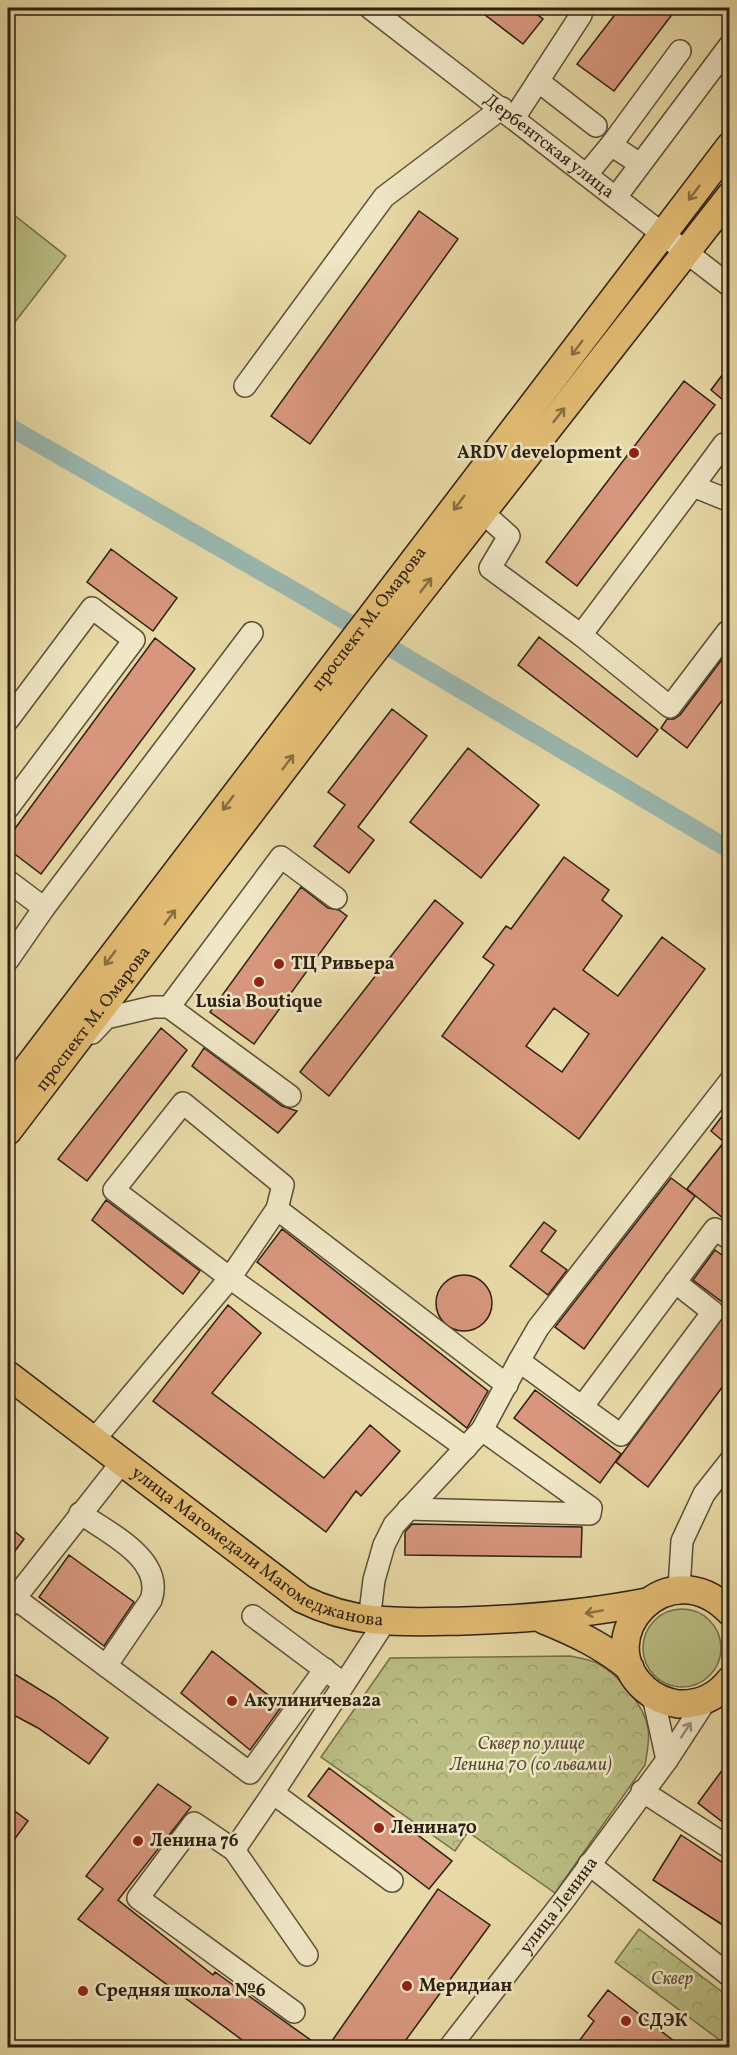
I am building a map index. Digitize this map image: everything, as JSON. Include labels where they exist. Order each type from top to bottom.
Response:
[{"type":"main road","name":"проспект М. Омарова","points":[[8,1093],[380,624],[729,146]]},
{"type":"main road","name":"проспект М. Омарова","points":[[380,624],[482,512],[687,253],[729,196]]},
{"type":"main road","name":"проспект М. Омарова","points":[[8,1131],[350,663]]},
{"type":"main road","name":"улица Магомедали Магомеджанова","points":[[8,1375],[302,1599],[323,1610],[376,1622],[540,1618],[647,1602]]},
{"type":"main road","points":[[630,1668],[626,1650],[627,1632],[635,1616],[647,1602],[662,1593],[679,1588],[700,1591],[727,1607]]},
{"type":"main road","name":"улица Магомедали Магомеджанова","points":[[540,1618],[583,1635],[609,1651],[630,1668],[639,1684],[652,1695]]},
{"type":"main road","points":[[652,1695],[669,1703],[687,1704],[706,1700],[723,1689],[729,1680]]},
{"type":"street","name":"Дербентская улица","points":[[370,8],[729,286]]},
{"type":"street","points":[[245,386],[384,197],[508,113],[538,81],[581,15],[582,8]]},
{"type":"street","points":[[616,197],[729,45]]},
{"type":"street","points":[[586,174],[611,145],[680,51]]},
{"type":"street","points":[[538,81],[596,126]]},
{"type":"street","points":[[611,145],[640,164]]},
{"type":"street","points":[[581,635],[724,444]]},
{"type":"street","points":[[693,486],[729,501]]},
{"type":"street","points":[[482,512],[509,536],[490,568],[581,635],[670,706],[727,632]]},
{"type":"street","points":[[8,720],[92,608],[134,640],[8,808]]},
{"type":"street","points":[[8,960],[44,908],[252,633]]},
{"type":"street","points":[[169,1007],[282,857],[336,898]]},
{"type":"street","points":[[8,881],[44,908]]},
{"type":"street","points":[[38,1090],[106,1018],[153,1007],[169,1007],[290,1096]]},
{"type":"street","points":[[234,1850],[344,1683],[376,1622],[374,1580],[384,1545],[408,1509],[482,1430],[538,1328],[729,1081]]},
{"type":"street","points":[[93,1441],[230,1278],[277,1209],[284,1185],[183,1103],[114,1190],[230,1278],[466,1448]]},
{"type":"street","points":[[277,1209],[507,1385]]},
{"type":"street","points":[[582,1407],[715,1229],[729,1239]]},
{"type":"street","points":[[519,1360],[621,1435],[713,1312],[675,1282]]},
{"type":"street","points":[[408,1509],[590,1514],[591,1508],[482,1430]]},
{"type":"street","points":[[679,1588],[682,1541],[704,1494],[729,1461]]},
{"type":"street","points":[[122,1462],[10,1599],[106,1666],[250,1773],[325,1669]]},
{"type":"street","points":[[80,1513],[141,1557],[154,1578],[151,1600],[106,1666]]},
{"type":"street","points":[[253,1616],[344,1683]]},
{"type":"street","points":[[652,1695],[667,1760]]},
{"type":"street","name":"улица Ленина","points":[[449,2048],[667,1760],[706,1700]]},
{"type":"street","points":[[642,1791],[729,1848]]},
{"type":"street","points":[[273,1793],[392,1881]]},
{"type":"street","points":[[294,2012],[138,1898],[194,1823],[234,1850],[308,1955]]},
{"type":"street","points":[[589,1864],[729,1976]]},
{"type":"green space","points":[[9,211],[66,256],[8,331],[8,213]]},
{"type":"green space","points":[[682,1609],[697,1612],[710,1620],[718,1633],[721,1648],[718,1663],[710,1676],[697,1684],[682,1687],[667,1684],[654,1676],[646,1663],[643,1648],[646,1633],[654,1620],[667,1612]]},
{"type":"green space","name":"Сквер по улице Ленина 70 (со львами)","points":[[570,1656],[597,1663],[621,1682],[636,1700],[646,1719],[648,1742],[645,1765],[555,1893],[468,1832],[455,1851],[321,1757],[390,1658]]},
{"type":"green space","name":"Сквер","points":[[639,1929],[729,1997],[729,2047],[615,1962]]},
{"type":"building","points":[[476,8],[528,8],[543,19],[523,44]]},
{"type":"building","points":[[620,8],[677,8],[614,91],[577,64]]},
{"type":"building","points":[[419,211],[458,239],[310,444],[271,416]]},
{"type":"building","points":[[729,366],[729,405],[711,390]]},
{"type":"building","points":[[684,381],[715,405],[577,586],[546,562]]},
{"type":"building","points":[[111,549],[177,598],[153,631],[87,582]]},
{"type":"building","points":[[539,637],[658,730],[637,757],[518,665]]},
{"type":"building","points":[[155,638],[195,669],[41,874],[8,849],[8,838]]},
{"type":"building","points":[[729,650],[729,691],[687,748],[661,728],[667,719],[674,719],[680,715]]},
{"type":"building","points":[[392,709],[427,736],[358,827],[374,840],[349,873],[314,846],[345,805],[328,792]]},
{"type":"building","points":[[468,748],[539,805],[481,878],[410,822]]},
{"type":"building","points":[[564,857],[609,890],[602,900],[622,916],[583,970],[618,996],[662,937],[705,969],[579,1139],[442,1036],[494,965],[483,957],[506,926],[511,929]],"holes":[[[554,1008],[589,1034],[562,1072],[526,1046]]]},
{"type":"building","name":"ТЦ Ривьера","points":[[301,887],[328,908],[339,910],[347,916],[254,1044],[210,1012]]},
{"type":"building","points":[[435,900],[463,923],[329,1096],[300,1072]]},
{"type":"building","points":[[161,1028],[187,1050],[87,1181],[58,1159]]},
{"type":"building","points":[[204,1048],[282,1106],[297,1111],[278,1133],[192,1066]]},
{"type":"building","points":[[729,1107],[729,1223],[687,1189],[724,1142],[711,1131]]},
{"type":"building","points":[[671,1178],[695,1196],[584,1349],[555,1327]]},
{"type":"building","points":[[106,1200],[200,1271],[183,1294],[92,1220]]},
{"type":"building","points":[[544,1222],[556,1231],[541,1251],[567,1270],[548,1295],[510,1266]]},
{"type":"building","points":[[282,1229],[488,1391],[467,1428],[257,1262]]},
{"type":"building","points":[[715,1250],[729,1260],[729,1307],[693,1280]]},
{"type":"building","points":[[464,1275],[475,1277],[484,1283],[490,1292],[492,1303],[490,1314],[484,1323],[475,1329],[464,1331],[453,1329],[444,1323],[438,1314],[436,1303],[438,1292],[444,1283],[453,1277]]},
{"type":"building","points":[[228,1305],[261,1333],[212,1393],[324,1478],[370,1425],[400,1451],[361,1496],[356,1491],[326,1532],[153,1401]]},
{"type":"building","points":[[729,1309],[729,1378],[648,1487],[616,1462]]},
{"type":"building","points":[[535,1390],[621,1454],[600,1483],[514,1418]]},
{"type":"building","points":[[412,1524],[582,1527],[581,1557],[405,1555],[405,1532]]},
{"type":"building","points":[[8,1526],[24,1539],[8,1560]]},
{"type":"building","points":[[69,1555],[134,1602],[104,1646],[39,1597]]},
{"type":"building","name":"Акулиничева2а","points":[[212,1651],[282,1706],[250,1750],[181,1693]]},
{"type":"building","points":[[8,1670],[55,1699],[108,1738],[89,1764],[38,1728],[8,1712]]},
{"type":"building","points":[[729,1761],[729,1827],[698,1803]]},
{"type":"building","name":"Ленина70","points":[[329,1768],[452,1861],[429,1889],[308,1796]]},
{"type":"building","points":[[158,1784],[191,1807],[118,1900],[213,1975],[215,1972],[322,2048],[253,2048],[78,1919],[103,1889],[86,1876]]},
{"type":"building","points":[[8,1806],[28,1821],[8,1848]]},
{"type":"building","points":[[681,1835],[729,1867],[729,1929],[653,1880]]},
{"type":"building","name":"Меридиан","points":[[438,1889],[490,1925],[400,2048],[327,2048]]},
{"type":"building","points":[[608,1990],[683,2048],[629,2048],[619,2040],[613,2048],[574,2048],[594,2021],[588,2016]]},
{"type":"waterway","points":[[8,426],[300,594],[730,850]]},
{"type":"place","name":"ARDV development","points":[[634,453]]},
{"type":"place","name":"ТЦ Ривьера","points":[[279,964]]},
{"type":"place","name":"Lusia Boutique","points":[[259,982]]},
{"type":"place","name":"Акулиничева2а","points":[[232,1701]]},
{"type":"place","name":"Ленина70","points":[[379,1828]]},
{"type":"place","name":"Ленина 76","points":[[138,1841]]},
{"type":"place","name":"Меридиан","points":[[407,1986]]},
{"type":"place","name":"Средняя школа №6","points":[[83,1991]]},
{"type":"place","name":"СДЭК","points":[[626,2021]]}]
